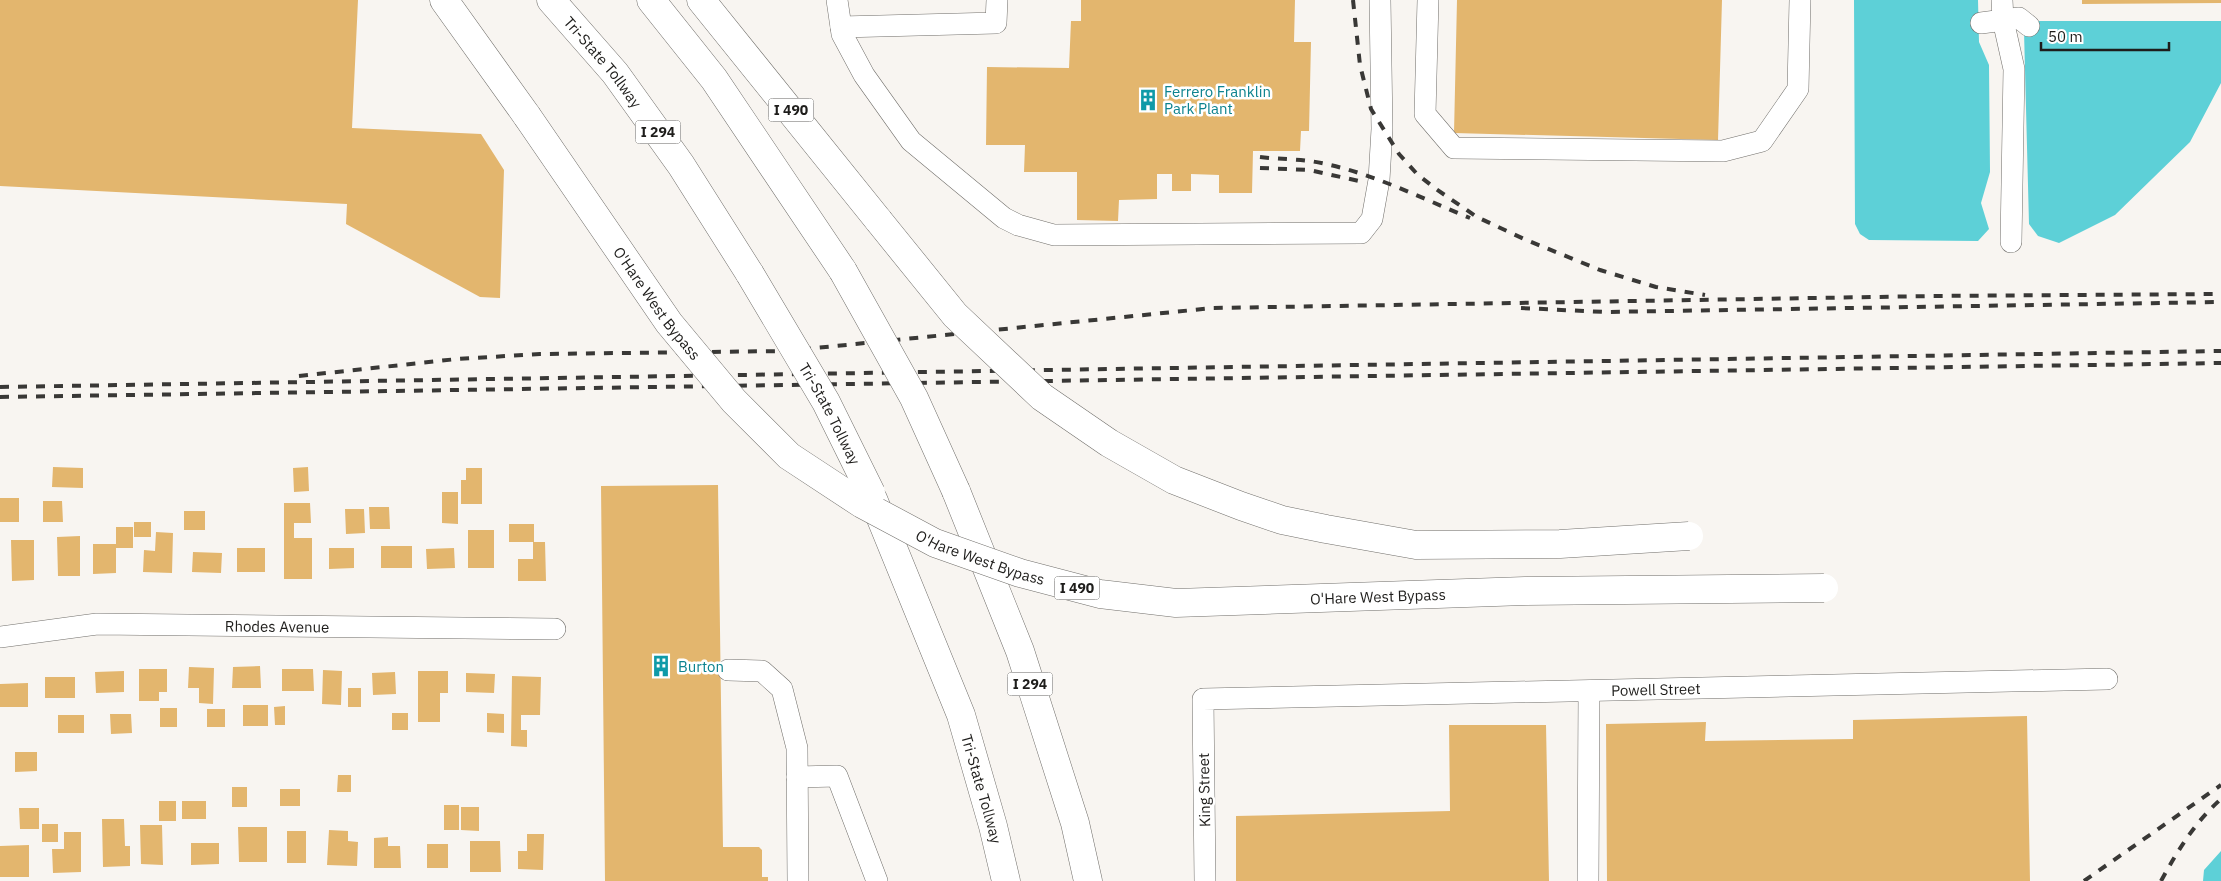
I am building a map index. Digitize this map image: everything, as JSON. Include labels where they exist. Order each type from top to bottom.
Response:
[{"type":"highway","name":"O'Hare West Bypass","points":[[444,0],[669,323],[734,401],[789,456],[862,504],[935,543],[1020,573],[1100,594],[1176,603],[1387,598],[1525,591],[1824,588]]},
{"type":"highway","name":"Tri-State Tollway","points":[[551,0],[615,72],[681,164],[750,274],[826,402],[871,493],[961,715],[993,826],[1006,881]]},
{"type":"highway","name":"I 294","points":[[652,0],[714,79],[843,271],[914,398],[956,491],[1020,651],[1075,823],[1088,881]]},
{"type":"highway","name":"I 490","points":[[701,0],[955,316],[1042,397],[1109,443],[1174,480],[1282,520],[1416,545],[1560,544],[1689,536]]},
{"type":"street","points":[[837,0],[842,34],[864,75],[910,141],[1004,218],[1018,225],[1054,235],[1361,233],[1372,219],[1379,180],[1382,129],[1380,0]]},
{"type":"street","points":[[841,27],[996,23],[997,0]]},
{"type":"street","points":[[1428,0],[1425,114],[1454,148],[1723,151],[1762,141],[1798,89],[1800,0]]},
{"type":"street","points":[[1981,23],[2002,10]]},
{"type":"street","points":[[2002,10],[2019,18],[2029,26]]},
{"type":"street","points":[[2002,10],[2014,69],[2011,242]]},
{"type":"street","name":"Rhodes Avenue","points":[[0,637],[97,624],[555,629]]},
{"type":"street","points":[[728,670],[762,670],[782,689],[797,748],[798,881]]},
{"type":"street","name":"Powell Street","points":[[1204,699],[2107,679]]},
{"type":"street","points":[[1588,881],[1590,691]]},
{"type":"street","name":"King Street","points":[[1204,699],[1205,881]]},
{"type":"street","points":[[797,777],[838,776],[878,881]]},
{"type":"water","points":[[1854,0],[1978,0],[1979,42],[1989,65],[1990,172],[1981,203],[1989,229],[1978,241],[1869,240],[1860,234],[1855,224]]},
{"type":"water","points":[[2037,21],[2221,21],[2221,83],[2190,142],[2115,215],[2059,243],[2038,236],[2029,224],[2024,31]]},
{"type":"water","points":[[2221,851],[2221,881],[2203,881],[2204,870]]},
{"type":"building","points":[[0,0],[358,0],[352,128],[481,134],[504,170],[500,298],[480,297],[346,224],[347,204],[0,186]]},
{"type":"building","name":"Ferrero Franklin Park Plant","points":[[1081,0],[1295,0],[1294,42],[1311,42],[1309,131],[1301,131],[1300,151],[1253,151],[1252,193],[1219,193],[1219,175],[1191,174],[1191,191],[1172,191],[1172,174],[1157,174],[1157,199],[1119,200],[1118,221],[1077,220],[1077,172],[1024,172],[1025,145],[986,145],[987,67],[1069,68],[1071,21],[1081,21]]},
{"type":"building","points":[[1457,0],[1722,0],[1718,140],[1454,133]]},
{"type":"building","points":[[2082,0],[2221,0],[2221,3],[2082,4]]},
{"type":"building","points":[[53,467],[83,468],[83,488],[52,487]]},
{"type":"building","points":[[308,467],[309,491],[294,492],[293,468]]},
{"type":"building","points":[[466,468],[482,468],[482,504],[461,504],[461,480],[466,480]]},
{"type":"building","name":"Burton","points":[[718,485],[723,847],[759,847],[762,850],[762,877],[768,877],[768,881],[605,881],[601,486]]},
{"type":"building","points":[[442,492],[458,492],[458,524],[442,523]]},
{"type":"building","points":[[0,498],[19,498],[19,522],[0,522]]},
{"type":"building","points":[[43,501],[62,501],[63,522],[43,522]]},
{"type":"building","points":[[284,503],[310,503],[311,523],[294,523],[294,538],[312,538],[312,579],[284,579]]},
{"type":"building","points":[[369,507],[389,507],[390,529],[370,529]]},
{"type":"building","points":[[345,509],[364,509],[365,533],[346,534]]},
{"type":"building","points":[[184,511],[205,511],[205,530],[184,530]]},
{"type":"building","points":[[134,522],[151,522],[151,537],[134,537]]},
{"type":"building","points":[[509,524],[534,524],[534,542],[545,542],[546,581],[518,581],[518,559],[533,559],[533,542],[509,542]]},
{"type":"building","points":[[116,527],[133,527],[133,548],[116,548],[116,573],[93,574],[93,544],[116,544]]},
{"type":"building","points":[[468,530],[494,530],[494,568],[468,568]]},
{"type":"building","points":[[156,532],[173,533],[172,573],[143,572],[144,550],[155,551]]},
{"type":"building","points":[[80,536],[80,576],[58,576],[57,537]]},
{"type":"building","points":[[11,540],[34,540],[34,580],[12,581]]},
{"type":"building","points":[[381,546],[412,546],[412,568],[381,568]]},
{"type":"building","points":[[237,548],[265,548],[265,572],[237,572]]},
{"type":"building","points":[[329,548],[354,548],[354,568],[329,569]]},
{"type":"building","points":[[454,548],[455,568],[427,569],[426,549]]},
{"type":"building","points":[[193,552],[222,553],[221,573],[192,572]]},
{"type":"building","points":[[260,666],[261,688],[232,688],[233,667]]},
{"type":"building","points":[[189,667],[214,668],[213,704],[199,703],[199,688],[188,688]]},
{"type":"building","points":[[139,669],[167,669],[167,692],[159,692],[159,701],[139,701]]},
{"type":"building","points":[[282,669],[313,669],[314,691],[282,691]]},
{"type":"building","points":[[323,670],[342,671],[341,705],[322,704]]},
{"type":"building","points":[[124,671],[124,692],[96,693],[95,672]]},
{"type":"building","points":[[418,671],[448,671],[448,693],[440,693],[440,722],[418,722]]},
{"type":"building","points":[[395,672],[396,694],[373,695],[372,673]]},
{"type":"building","points":[[466,673],[495,674],[494,693],[466,692]]},
{"type":"building","points":[[512,676],[541,677],[540,715],[521,715],[521,730],[527,730],[527,747],[511,746]]},
{"type":"building","points":[[45,677],[75,677],[75,698],[45,698]]},
{"type":"building","points":[[28,683],[28,707],[0,707],[0,684]]},
{"type":"building","points":[[348,688],[361,688],[361,707],[348,707]]},
{"type":"building","points":[[243,705],[268,705],[268,726],[243,726]]},
{"type":"building","points":[[285,706],[285,725],[275,725],[274,707]]},
{"type":"building","points":[[160,708],[177,708],[177,727],[160,727]]},
{"type":"building","points":[[207,709],[225,709],[225,727],[207,727]]},
{"type":"building","points":[[392,713],[408,713],[408,730],[392,730]]},
{"type":"building","points":[[487,713],[504,714],[504,733],[487,732]]},
{"type":"building","points":[[110,714],[131,714],[132,733],[111,734]]},
{"type":"building","points":[[58,715],[84,715],[84,733],[58,733]]},
{"type":"building","points":[[2027,716],[2030,881],[1607,881],[1606,724],[1706,722],[1705,741],[1853,739],[1853,720]]},
{"type":"building","points":[[1449,725],[1546,725],[1549,881],[1236,881],[1236,816],[1450,811]]},
{"type":"building","points":[[15,752],[37,752],[37,771],[15,772]]},
{"type":"building","points":[[338,775],[351,775],[351,792],[337,792]]},
{"type":"building","points":[[232,787],[247,787],[247,807],[232,807]]},
{"type":"building","points":[[280,789],[300,789],[300,806],[280,806]]},
{"type":"building","points":[[159,801],[176,801],[176,821],[159,821]]},
{"type":"building","points":[[182,801],[206,801],[206,819],[182,819]]},
{"type":"building","points":[[444,805],[459,805],[459,830],[444,830]]},
{"type":"building","points":[[461,807],[479,807],[479,831],[461,830]]},
{"type":"building","points":[[19,808],[39,808],[39,829],[20,829]]},
{"type":"building","points":[[102,819],[124,819],[125,846],[130,846],[130,866],[103,867]]},
{"type":"building","points":[[42,824],[58,824],[58,842],[42,842]]},
{"type":"building","points":[[140,825],[162,825],[163,865],[141,864]]},
{"type":"building","points":[[238,827],[267,827],[267,862],[239,862]]},
{"type":"building","points":[[329,830],[348,831],[348,841],[358,842],[357,866],[327,865]]},
{"type":"building","points":[[287,831],[306,831],[306,863],[287,863]]},
{"type":"building","points":[[64,832],[81,832],[81,872],[53,873],[52,849],[64,849]]},
{"type":"building","points":[[527,834],[544,834],[543,870],[518,869],[518,851],[527,851]]},
{"type":"building","points":[[388,837],[388,846],[400,846],[401,868],[374,868],[374,838]]},
{"type":"building","points":[[470,841],[500,841],[501,872],[470,872]]},
{"type":"building","points":[[191,843],[219,843],[219,864],[191,865]]},
{"type":"building","points":[[427,844],[448,844],[448,868],[427,868]]},
{"type":"building","points":[[29,845],[29,877],[0,877],[0,846]]},
{"type":"railway","points":[[1353,0],[1360,65],[1371,109],[1399,154],[1417,174],[1477,217],[1524,239],[1600,270],[1656,287],[1705,295]]},
{"type":"railway","points":[[1260,157],[1310,161],[1352,171],[1372,177],[1470,218]]},
{"type":"railway","points":[[1260,168],[1309,170],[1359,181]]},
{"type":"railway","points":[[299,376],[457,359],[540,354],[786,351],[1213,308],[1933,296],[2221,294]]},
{"type":"railway","points":[[1521,308],[1605,312],[2221,302]]},
{"type":"railway","points":[[0,387],[2221,351]]},
{"type":"railway","points":[[0,397],[2221,363]]},
{"type":"railway","points":[[2084,881],[2221,785]]},
{"type":"railway","points":[[2161,881],[2188,837],[2203,817],[2221,799]]},
{"type":"place","name":"Ferrero Franklin Park Plant","points":[[1148,100]]},
{"type":"place","name":"Burton","points":[[661,666]]}]
